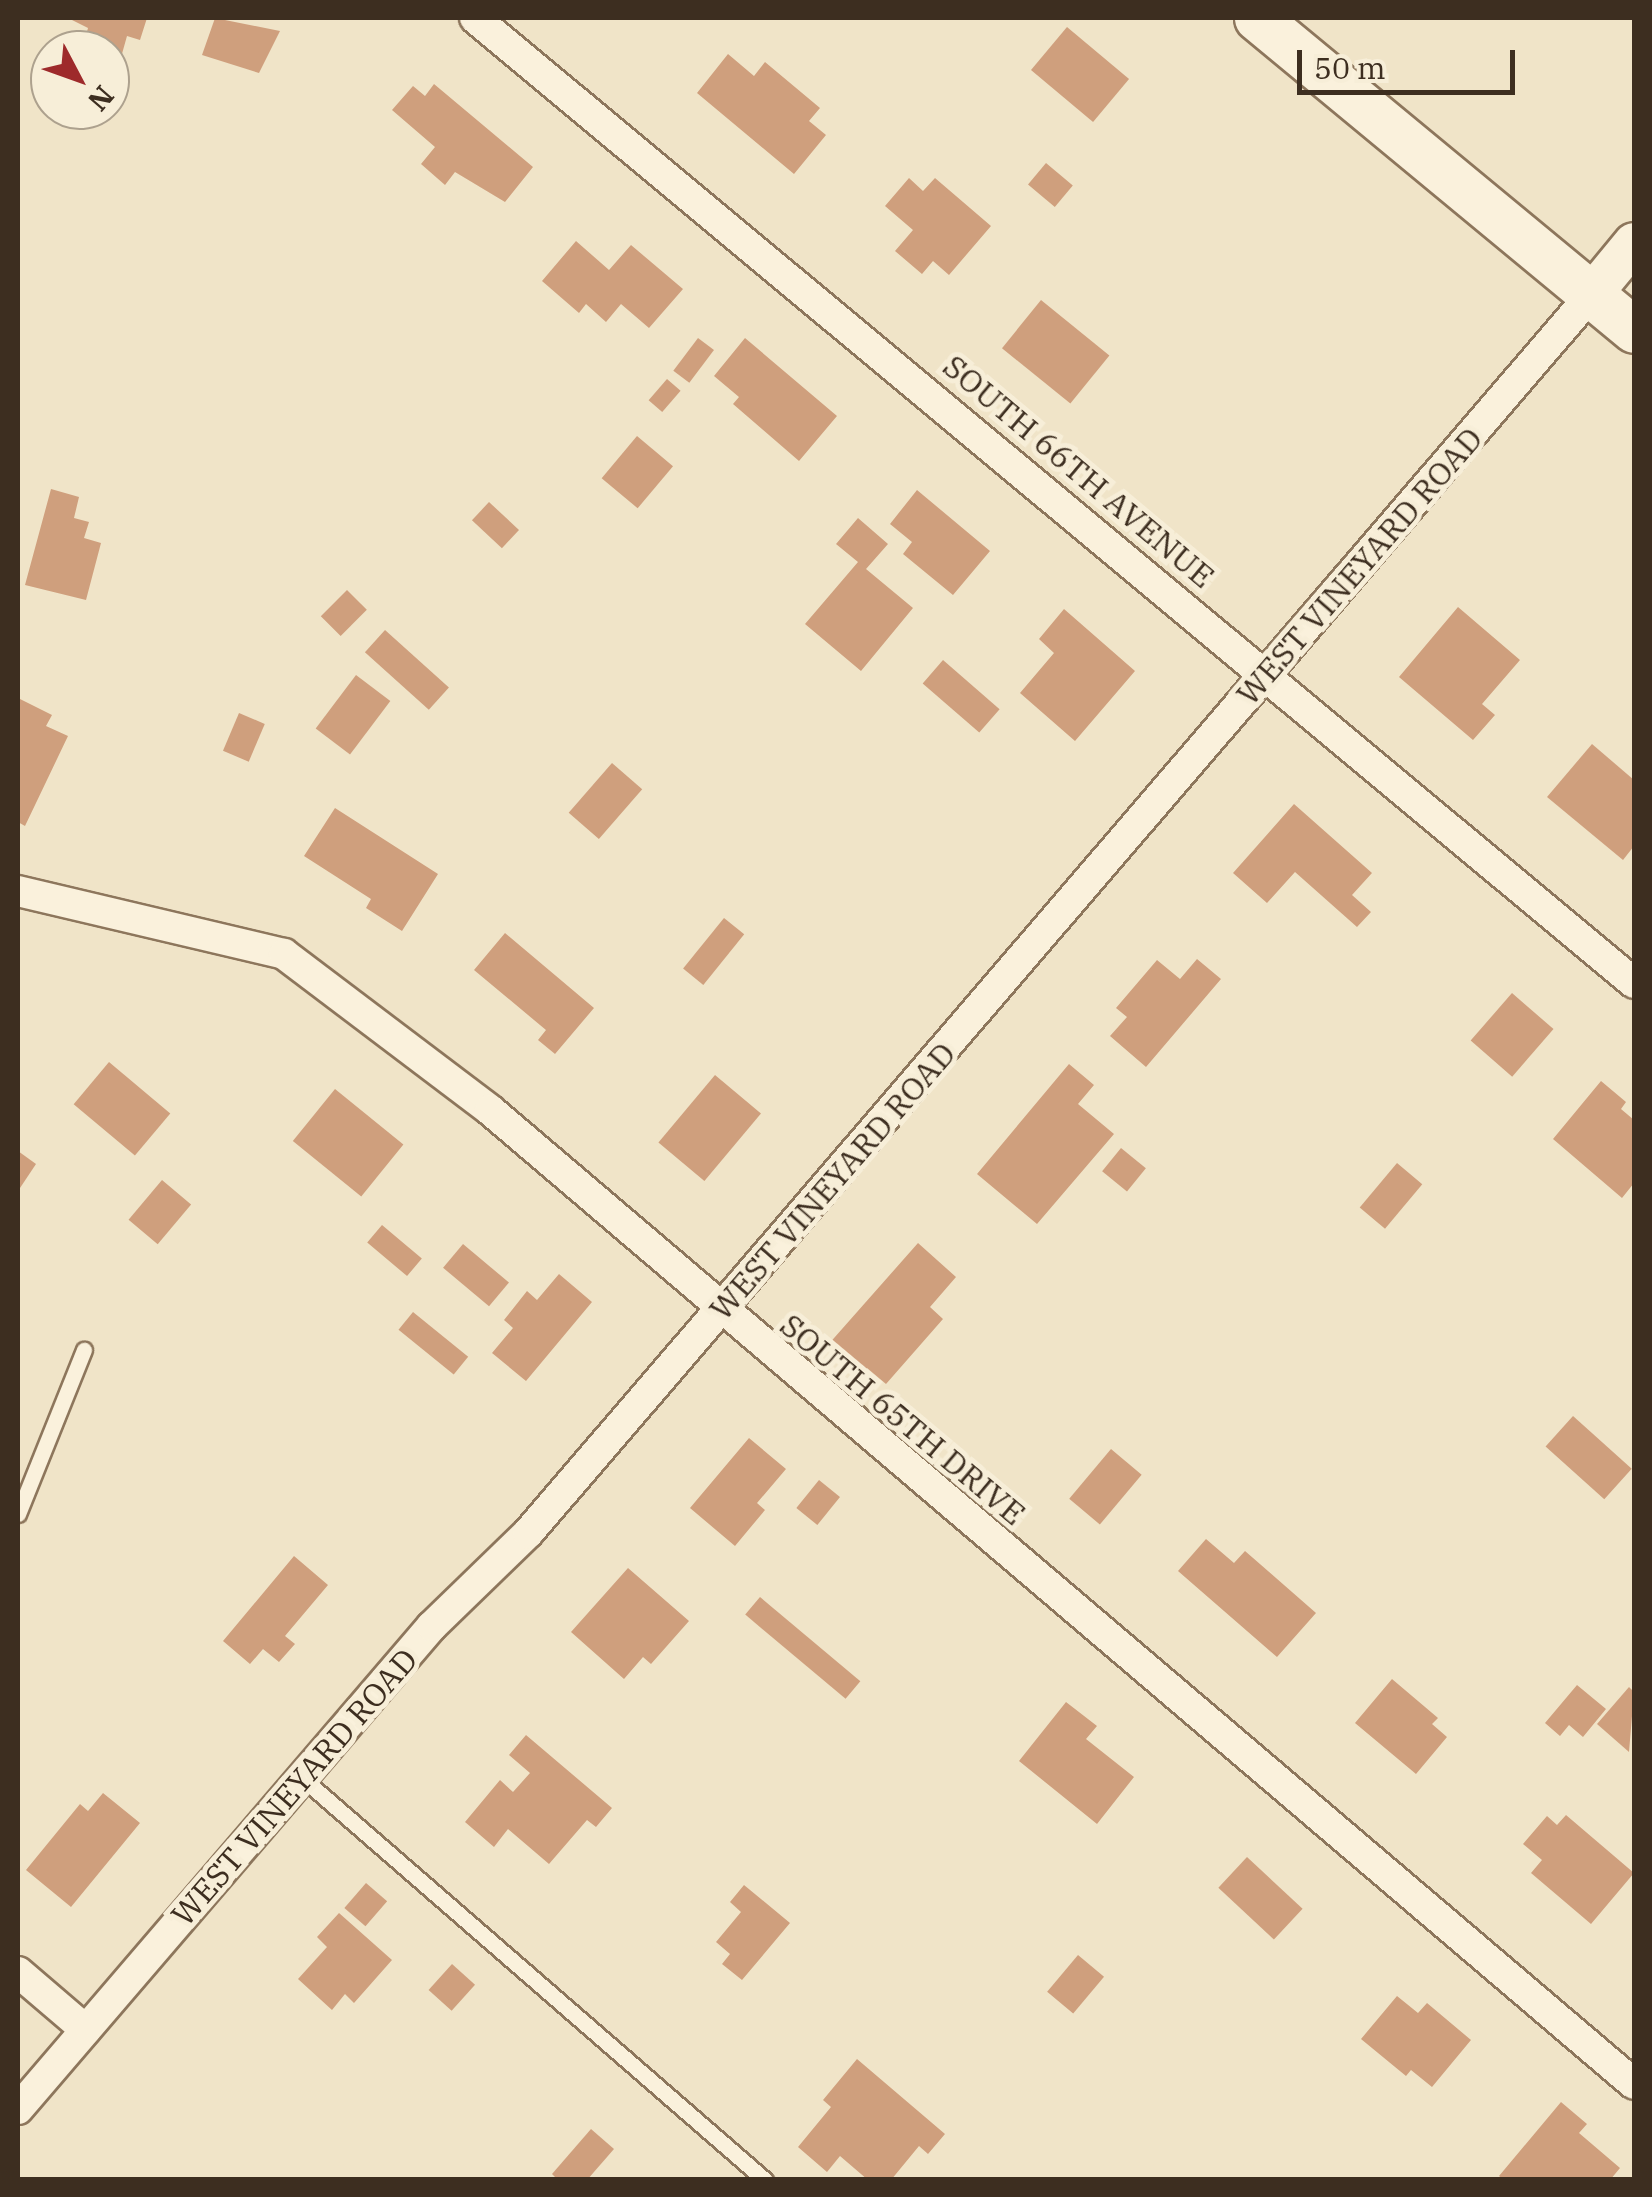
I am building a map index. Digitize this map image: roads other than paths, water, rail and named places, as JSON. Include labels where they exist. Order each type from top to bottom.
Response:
[{"type":"main road","points":[[1257,18],[1634,330]]},
{"type":"street","name":"SOUTH 66TH AVENUE","points":[[475,18],[1268,673],[1634,983]]},
{"type":"street","name":"WEST VINEYARD ROAD","points":[[18,2109],[432,1626],[528,1533],[1634,243]]},
{"type":"street","name":"SOUTH 65TH DRIVE","points":[[18,891],[284,954],[490,1110],[1634,2084]]},
{"type":"street","points":[[18,1972],[86,2030]]},
{"type":"lane","points":[[18,1514],[84,1350]]},
{"type":"lane","points":[[301,1778],[765,2180]]}]
